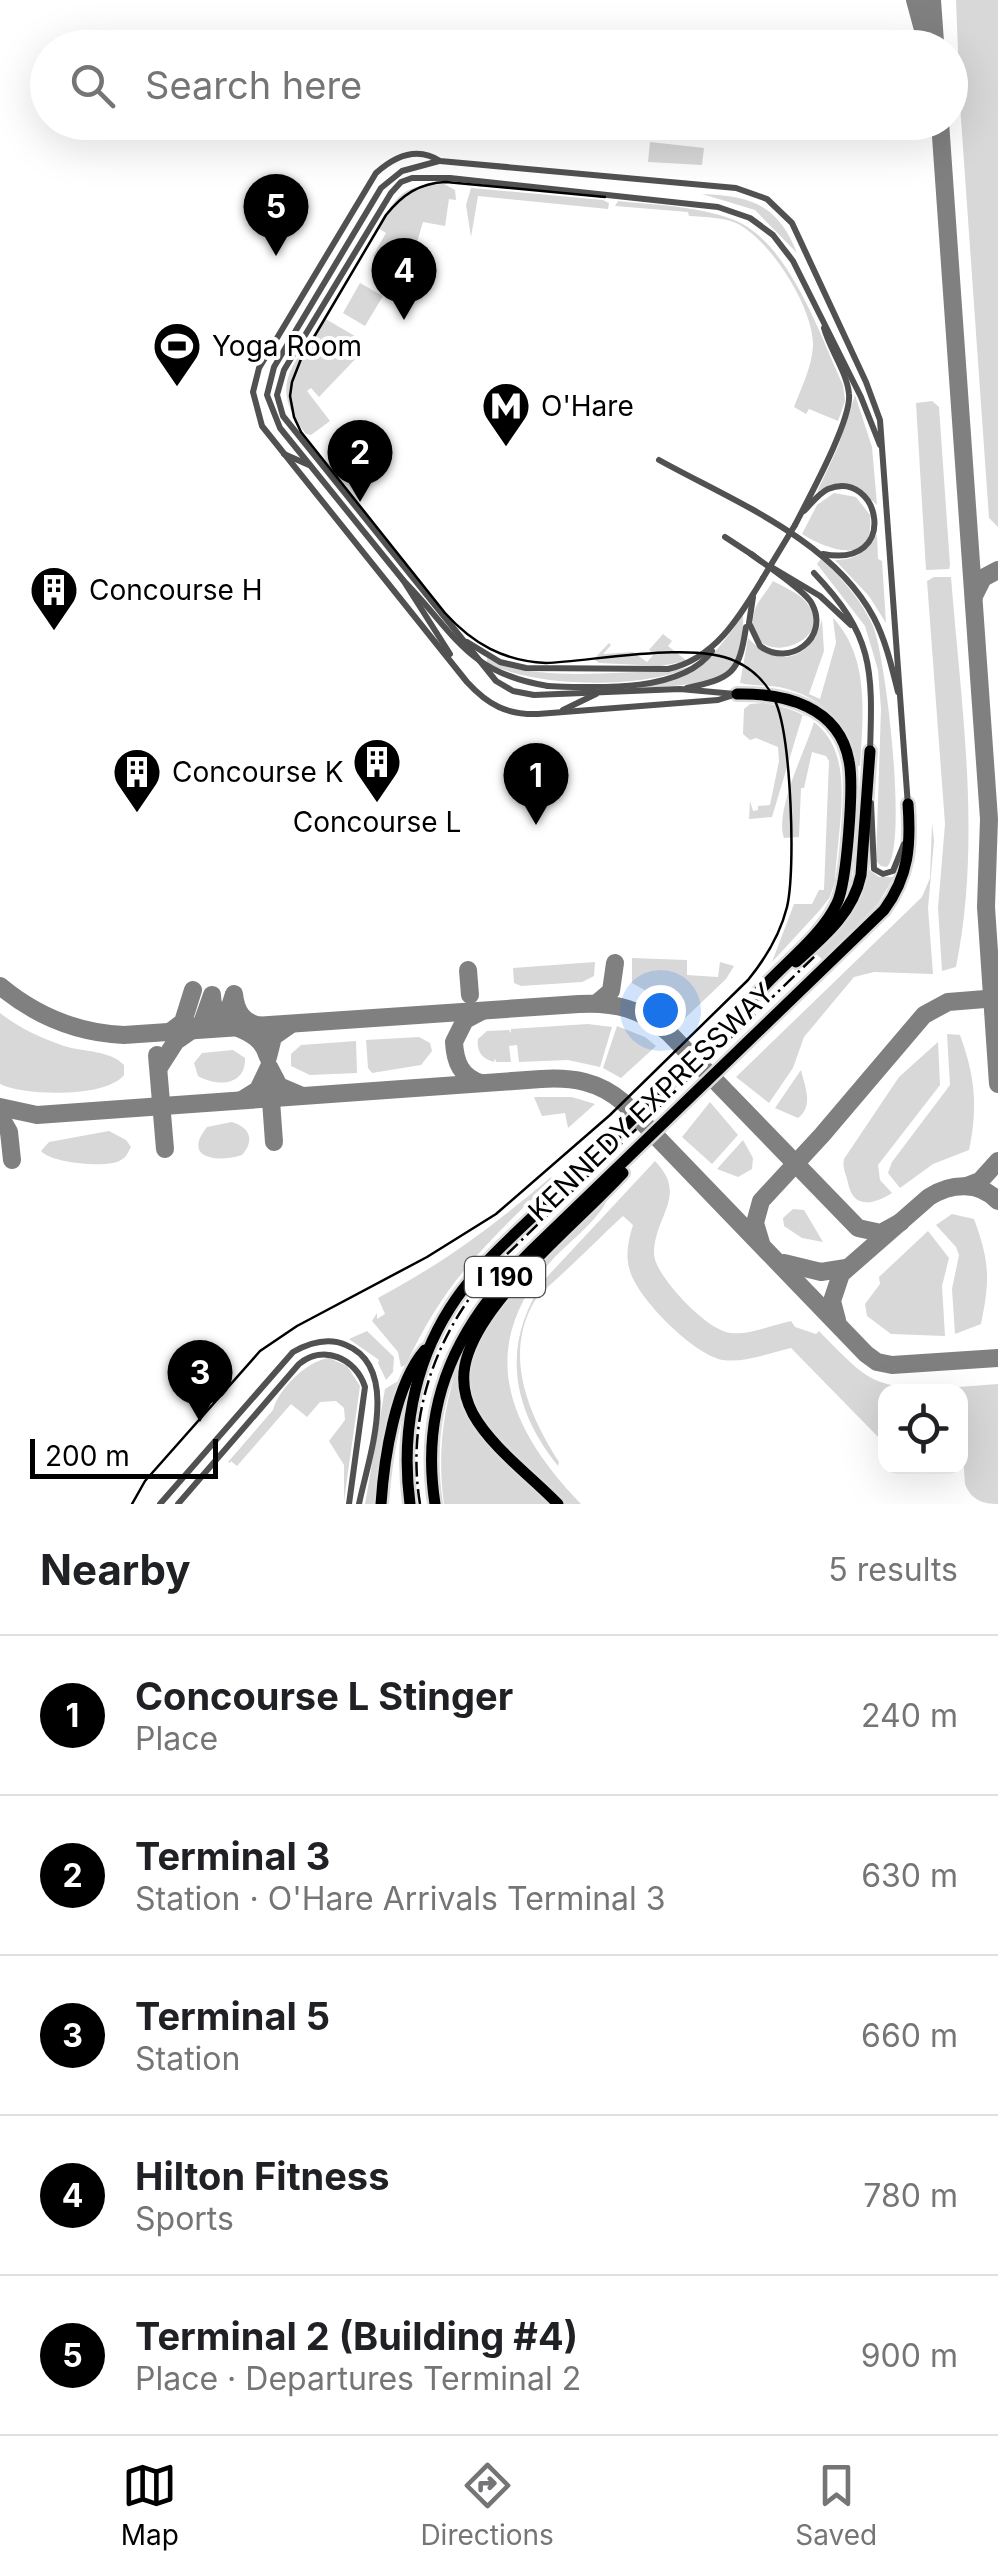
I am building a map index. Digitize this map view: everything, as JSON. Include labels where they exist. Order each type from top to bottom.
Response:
[{"type":"highway","points":[[736,694],[780,697],[818,712],[832,724],[844,744],[850,772],[842,886],[837,903],[751,1001]]},
{"type":"highway","points":[[751,1001],[838,922],[853,901],[861,875],[870,751]]},
{"type":"highway","name":"KENNEDY EXPRESSWAY","points":[[436,1504],[432,1452],[436,1413],[445,1376],[466,1328],[508,1274],[879,916],[894,896],[906,869],[910,837],[908,804]]},
{"type":"highway","name":"KENNEDY EXPRESSWAY","points":[[410,1504],[406,1466],[416,1386],[431,1343],[450,1306],[495,1252],[751,1001]]},
{"type":"highway","points":[[558,1504],[475,1417],[464,1385],[468,1354],[487,1319],[513,1286],[683,1107]]},
{"type":"highway","points":[[381,1504],[385,1468],[403,1392],[415,1361],[431,1343]]},
{"type":"street","points":[[736,694],[718,700],[525,714],[504,711],[486,701],[262,426],[253,397],[255,378],[376,173],[396,158],[421,153],[440,161],[736,188],[760,194],[792,222],[876,404],[884,456],[908,804],[900,860],[893,872],[880,873],[874,869],[872,860],[872,686],[864,648],[844,606],[814,572]]},
{"type":"street","points":[[440,161],[402,171],[381,188],[274,366],[268,395],[273,417],[469,656],[504,675],[548,686],[670,680],[694,669],[758,588]]},
{"type":"street","points":[[736,694],[680,690],[534,696],[513,691],[490,676],[284,416],[277,395],[284,370],[390,192],[405,180],[450,178],[730,209],[766,228],[793,261],[861,397],[884,456]]},
{"type":"street","points":[[352,234],[364,192]]},
{"type":"street","points":[[680,690],[718,681],[735,669],[742,656],[748,614],[758,588],[797,521],[839,432],[849,403],[847,384],[822,322]]},
{"type":"street","points":[[269,350],[296,328]]},
{"type":"street","points":[[283,454],[311,466]]},
{"type":"street","points":[[658,460],[822,554],[865,603],[877,623],[902,713]]},
{"type":"street","points":[[797,521],[822,494],[837,487],[858,492],[870,503],[875,524],[865,548],[845,556],[822,554]]},
{"type":"street","points":[[725,537],[838,610],[864,648]]},
{"type":"street","points":[[355,542],[385,558]]},
{"type":"street","points":[[748,614],[756,641],[766,651],[781,654],[798,651],[808,644],[817,623],[814,606],[807,596],[750,554]]},
{"type":"street","points":[[403,580],[468,682]]},
{"type":"street","points":[[465,641],[500,662],[526,668],[668,669],[682,666],[714,648]]},
{"type":"street","points":[[557,713],[600,693]]},
{"type":"street","points":[[160,1504],[293,1352],[326,1341],[344,1344],[358,1352],[374,1372],[378,1391],[358,1504]]},
{"type":"street","points":[[178,1504],[299,1364],[319,1354],[349,1362],[365,1388],[349,1504]]},
{"type":"shaded area","points":[[956,0],[998,0],[998,527],[989,518],[962,140],[968,140],[968,30],[957,30]]},
{"type":"shaded area","points":[[650,142],[704,148],[702,165],[648,162]]},
{"type":"shaded area","points":[[444,184],[455,190],[456,200],[449,199],[445,226],[423,222],[405,282],[392,276],[396,268],[373,256],[386,233],[378,228],[391,207],[410,189]]},
{"type":"shaded area","points":[[471,188],[609,203],[608,209],[478,196],[471,237],[466,205]]},
{"type":"shaded area","points":[[702,194],[735,197],[761,206],[781,224],[797,253],[755,210]]},
{"type":"shaded area","points":[[618,201],[720,215],[753,231],[771,248],[800,291],[843,385],[845,401],[838,421],[809,409],[806,414],[794,407],[811,362],[811,330],[788,276],[763,244],[731,221],[689,216],[688,212],[615,206]]},
{"type":"shaded area","points":[[360,283],[383,296],[365,326],[343,313]]},
{"type":"shaded area","points":[[324,318],[360,339],[356,347],[362,352],[319,397],[311,388],[307,391],[330,421],[311,435],[306,434],[294,416],[286,388],[295,362]]},
{"type":"shaded area","points":[[855,395],[872,447],[877,505],[859,489],[826,487],[817,492],[838,447]]},
{"type":"shaded area","points":[[932,401],[939,407],[950,565],[949,569],[926,570],[916,403]]},
{"type":"shaded area","points":[[834,493],[856,497],[870,515],[870,532],[858,549],[836,549],[802,534],[817,505]]},
{"type":"shaded area","points":[[877,534],[886,623],[869,596],[835,560],[860,554]]},
{"type":"shaded area","points":[[821,559],[863,608],[878,644],[889,711],[895,790],[896,825],[887,867],[876,861],[881,709],[878,670],[865,626],[817,564]]},
{"type":"shaded area","points":[[951,577],[968,821],[964,919],[956,967],[942,971],[938,908],[945,824],[927,581]]},
{"type":"shaded area","points":[[773,581],[803,599],[814,618],[811,631],[802,641],[788,646],[774,647],[761,642],[754,631],[755,609]]},
{"type":"shaded area","points":[[743,615],[738,654],[726,673],[704,682],[617,689],[662,682],[692,671],[716,651]]},
{"type":"shaded area","points":[[833,618],[845,634],[859,669],[863,707],[860,766],[848,737],[820,704],[779,687],[740,683],[748,638],[771,654],[792,656],[810,644],[822,619],[824,651],[809,694],[820,699],[836,643]]},
{"type":"shaded area","points":[[663,634],[672,641],[668,646],[687,661],[661,666],[599,663],[594,659],[609,643],[603,654],[633,652],[647,662],[654,654],[649,650]]},
{"type":"shaded area","points":[[487,658],[526,671],[550,673],[668,671],[690,667],[644,679],[588,683],[507,671],[487,663]]},
{"type":"shaded area","points":[[763,703],[802,716],[772,817],[749,819],[750,801],[753,811],[758,806],[770,805],[779,761],[778,747],[756,738],[750,740],[743,734],[744,709]]},
{"type":"shaded area","points":[[814,723],[833,746],[840,769],[842,795],[835,881],[820,910],[772,962],[794,904],[812,904],[819,890],[824,890],[829,761],[826,756],[812,752],[801,788],[799,837],[784,838],[782,826],[787,797]]},
{"type":"shaded area","points":[[932,823],[934,841],[928,908],[933,974],[874,972],[854,977],[804,1037],[793,1068],[769,1103],[736,1077],[922,897],[930,878]]},
{"type":"shaded area","points":[[868,869],[879,877],[894,877],[878,904],[823,960],[815,953],[854,909]]},
{"type":"shaded area","points":[[632,958],[687,960],[687,975],[718,977],[720,962],[734,966],[726,979],[682,1021],[669,1008],[671,1005],[632,983]]},
{"type":"shaded area","points":[[595,962],[594,976],[582,982],[521,986],[514,983],[513,968]]},
{"type":"shaded area","points":[[0,1013],[55,1043],[118,1060],[124,1065],[124,1075],[101,1088],[65,1093],[27,1091],[0,1084]]},
{"type":"shaded area","points":[[588,1024],[612,1027],[600,1067],[568,1060],[519,1062],[517,1045],[509,1046],[511,1062],[496,1062],[495,1058],[494,1062],[478,1048],[478,1039],[487,1031],[511,1033],[511,1029]]},
{"type":"shaded area","points":[[617,1026],[656,1046],[621,1078],[603,1068]]},
{"type":"shaded area","points":[[947,1034],[960,1035],[972,1078],[974,1120],[969,1150],[933,1164],[900,1188],[888,1173],[892,1162],[950,1085]]},
{"type":"shaded area","points":[[419,1037],[430,1043],[432,1051],[421,1065],[372,1073],[368,1068],[366,1040]]},
{"type":"shaded area","points":[[356,1041],[357,1073],[310,1075],[291,1066],[291,1054],[301,1045]]},
{"type":"shaded area","points":[[938,1042],[940,1085],[878,1165],[880,1180],[892,1193],[871,1202],[859,1201],[851,1191],[844,1159],[899,1077]]},
{"type":"shaded area","points":[[233,1050],[245,1058],[236,1079],[221,1083],[198,1076],[194,1063],[202,1053]]},
{"type":"shaded area","points":[[801,1070],[807,1102],[798,1118],[775,1108]]},
{"type":"shaded area","points":[[534,1097],[572,1097],[595,1104],[568,1128],[565,1113],[542,1116]]},
{"type":"shaded area","points":[[710,1102],[738,1135],[712,1164],[682,1137]]},
{"type":"shaded area","points":[[232,1122],[249,1135],[242,1155],[214,1158],[201,1152],[198,1146],[207,1127]]},
{"type":"shaded area","points":[[109,1131],[131,1147],[125,1157],[114,1163],[67,1161],[41,1151],[49,1142]]},
{"type":"shaded area","points":[[743,1140],[753,1158],[752,1169],[738,1177],[717,1169]]},
{"type":"shaded area","points":[[655,1161],[665,1173],[670,1196],[654,1254],[673,1288],[709,1323],[731,1333],[791,1321],[795,1327],[816,1334],[819,1331],[863,1373],[888,1384],[878,1384],[878,1437],[791,1348],[723,1360],[683,1337],[635,1283],[627,1254],[633,1225],[623,1216],[540,1295],[525,1322],[520,1364],[524,1385],[558,1466],[530,1420],[517,1374],[522,1326],[532,1302],[546,1278]]},
{"type":"shaded area","points":[[551,1177],[469,1264],[436,1309],[406,1365],[401,1367],[398,1352],[372,1321],[377,1313],[377,1319],[385,1314],[378,1298],[468,1242]]},
{"type":"shaded area","points":[[608,1197],[599,1213],[553,1259],[528,1292],[514,1324],[508,1355],[510,1386],[519,1416],[534,1446],[581,1504],[564,1504],[481,1418],[471,1392],[470,1365],[477,1344],[508,1298]]},
{"type":"shaded area","points":[[793,1209],[804,1210],[823,1242],[802,1238],[784,1226],[783,1218]]},
{"type":"shaded area","points":[[952,1214],[974,1219],[987,1271],[981,1324],[955,1334],[952,1289],[959,1255],[936,1225]]},
{"type":"shaded area","points":[[928,1231],[949,1258],[942,1286],[945,1336],[891,1334],[867,1316],[865,1304],[880,1284],[879,1277]]},
{"type":"shaded area","points":[[367,1331],[394,1357],[393,1372],[386,1380],[379,1360],[349,1339]]},
{"type":"shaded area","points":[[329,1358],[347,1366],[360,1386],[344,1501],[344,1465],[329,1441],[345,1420],[344,1408],[336,1401],[320,1402],[307,1417],[291,1404],[237,1466],[228,1462],[273,1410],[295,1377],[312,1364]]},
{"type":"shaded area","points":[[459,1361],[462,1396],[552,1504],[444,1504],[443,1431]]},
{"type":"shaded area","points":[[398,1381],[385,1434],[375,1504],[365,1504],[385,1389]]},
{"type":"shaded area","points":[[998,1384],[998,1504],[978,1500],[965,1484],[968,1386]]},
{"type":"taxiway","points":[[915,0],[923,30]]},
{"type":"taxiway","points":[[932,0],[934,30]]},
{"type":"taxiway","points":[[941,140],[989,819],[986,907],[998,1084]]},
{"type":"taxiway","points":[[974,596],[983,578],[998,570]]},
{"type":"taxiway","points":[[597,1003],[611,991],[615,963]]},
{"type":"taxiway","points":[[468,970],[470,995]]},
{"type":"taxiway","points":[[0,986],[58,1021],[90,1031],[124,1035],[579,1004],[627,1009],[649,1018],[669,1033],[858,1228],[881,1233],[901,1222]]},
{"type":"taxiway","points":[[170,1032],[183,1022],[193,990]]},
{"type":"taxiway","points":[[217,1027],[227,1016],[234,994],[242,1016],[261,1026]]},
{"type":"taxiway","points":[[160,1066],[176,1041],[202,1023],[212,995],[220,1017],[255,1037],[268,1057],[273,1037],[290,1025]]},
{"type":"taxiway","points":[[761,1243],[755,1223],[761,1201],[924,1015],[948,1002],[998,998]]},
{"type":"taxiway","points":[[481,1083],[460,1068],[454,1042],[465,1020],[482,1011]]},
{"type":"taxiway","points":[[157,1055],[165,1149]]},
{"type":"taxiway","points":[[242,1100],[258,1090],[269,1067],[279,1086],[300,1095]]},
{"type":"taxiway","points":[[0,1107],[37,1115],[541,1079],[585,1082],[624,1103],[877,1362],[892,1365],[998,1358]]},
{"type":"taxiway","points":[[270,1087],[274,1142]]},
{"type":"taxiway","points":[[0,1116],[9,1132],[12,1160]]},
{"type":"taxiway","points":[[967,1186],[980,1181],[998,1161]]},
{"type":"taxiway","points":[[837,1320],[832,1301],[841,1274],[929,1197],[965,1186],[982,1190],[998,1201]]},
{"type":"taxiway","points":[[784,1263],[821,1272],[846,1268]]},
{"type":"tram line","points":[[132,1504],[145,1481],[260,1351],[297,1326],[427,1257],[496,1214],[610,1115],[748,980],[772,946],[784,917],[791,864],[788,773],[776,703],[759,678],[748,668],[717,655],[670,652],[546,663],[516,659],[490,649],[445,613],[301,432],[294,417],[290,396],[301,359],[386,215],[405,196],[427,185],[446,182],[605,197]]},
{"type":"railway","points":[[420,1504],[417,1437],[422,1404],[444,1342],[479,1286],[501,1260],[817,954]]},
{"type":"place","name":"Terminal 2 (Building #4)","points":[[276,256]]},
{"type":"place","name":"Hilton Fitness","points":[[404,320]]},
{"type":"place","name":"Yoga Room","points":[[177,388]]},
{"type":"place","name":"O'Hare","points":[[506,448]]},
{"type":"place","name":"Terminal 3","points":[[360,502]]},
{"type":"place","name":"Concourse H","points":[[54,632]]},
{"type":"place","name":"Concourse L","points":[[377,804]]},
{"type":"place","name":"Concourse K","points":[[137,814]]},
{"type":"place","name":"Concourse L Stinger","points":[[536,825]]},
{"type":"place","name":"Terminal 5","points":[[200,1422]]}]
